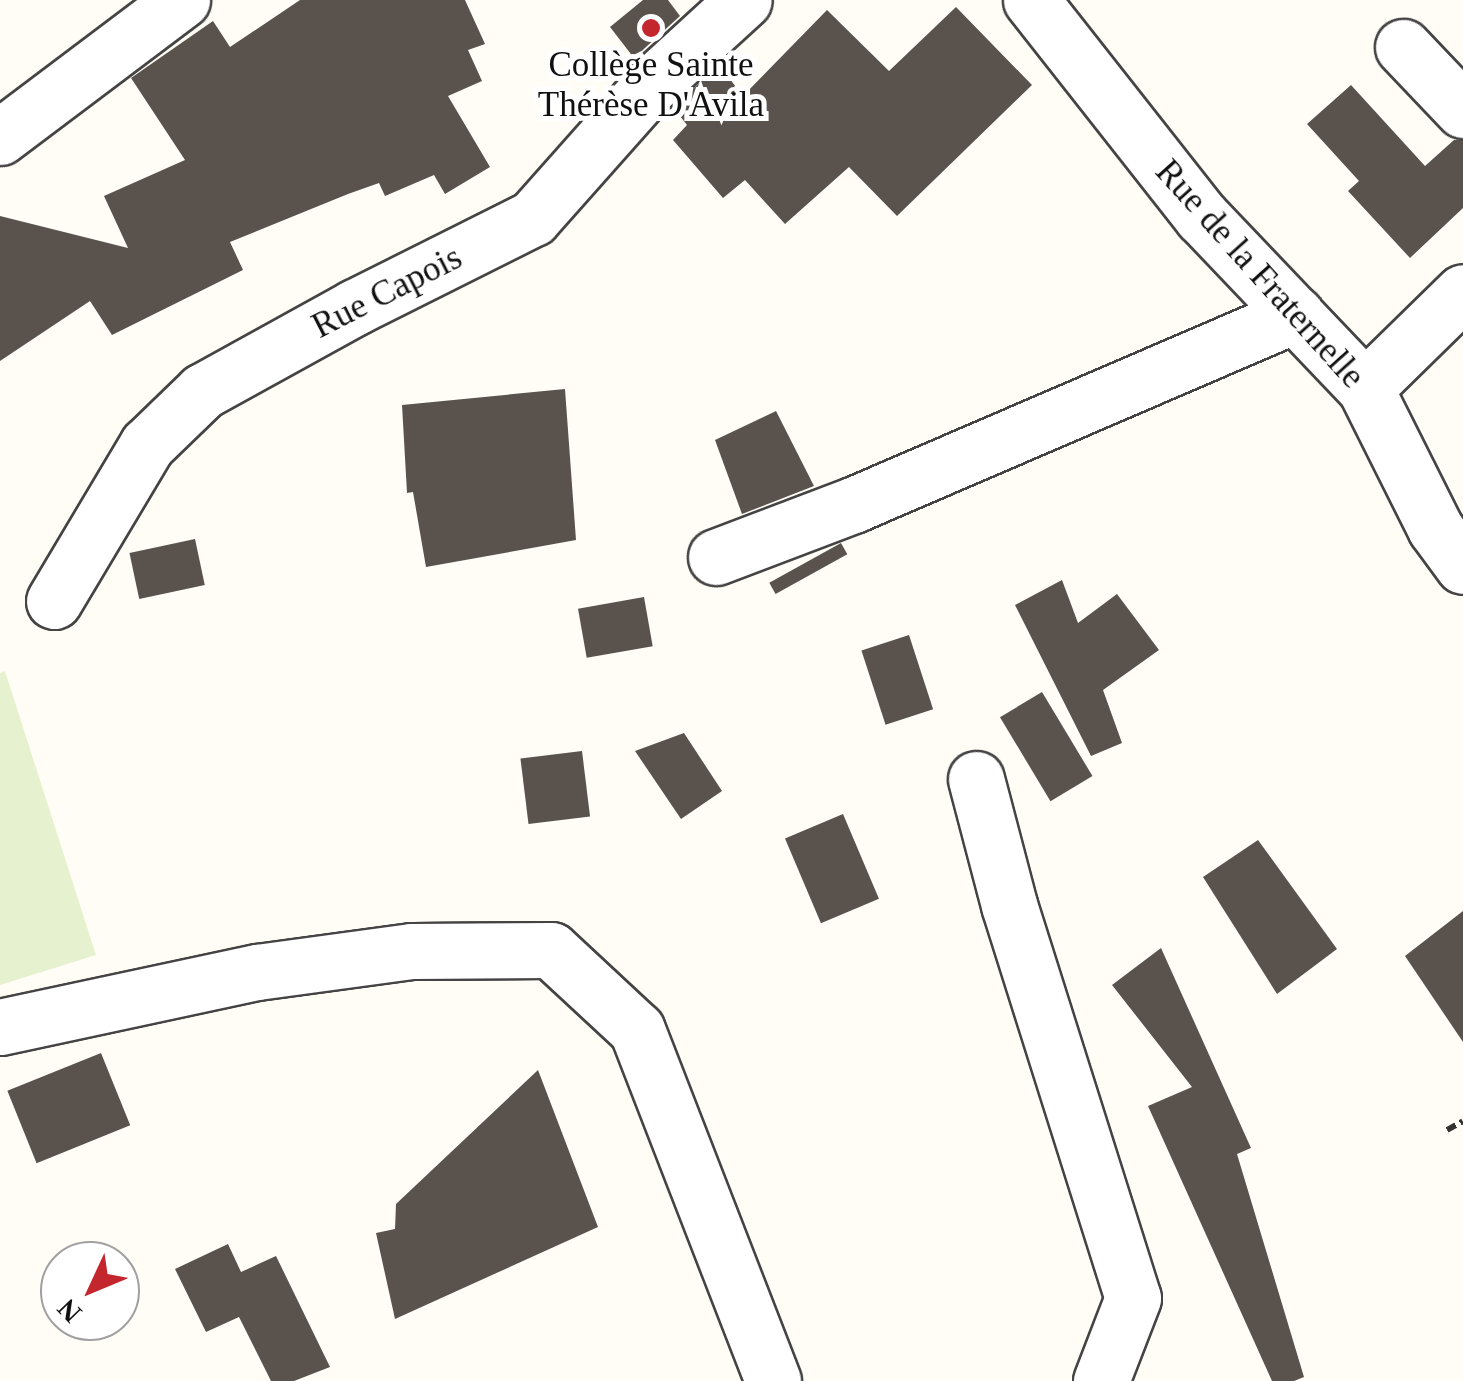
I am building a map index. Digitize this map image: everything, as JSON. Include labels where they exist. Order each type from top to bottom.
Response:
[{"type":"street","points":[[0,137],[182,0]]},
{"type":"street","name":"Rue Capois","points":[[54,601],[148,444],[203,391],[355,307],[533,218],[650,86],[744,0]]},
{"type":"street","name":"Rue de la Fraternelle","points":[[1031,0],[1202,217],[1365,388],[1454,532]]},
{"type":"street","points":[[1402,47],[1463,110]]},
{"type":"street","points":[[1365,388],[1463,292]]},
{"type":"street","points":[[716,556],[853,505],[1296,314]]},
{"type":"street","points":[[976,779],[1009,905],[1133,1298],[1100,1381]]},
{"type":"street","points":[[0,1027],[257,972],[412,952],[551,950],[637,1030],[773,1381]]},
{"type":"path","points":[[1447,1130],[1463,1121]]},
{"type":"green space","points":[[5,671],[96,955],[0,985],[0,673]]},
{"type":"building","points":[[300,0],[465,0],[485,44],[468,50],[482,81],[448,96],[490,167],[445,194],[434,175],[385,196],[379,183],[348,194],[230,242],[243,270],[112,335],[90,301],[0,361],[0,216],[128,248],[104,196],[185,160],[131,78],[213,21],[230,47]]},
{"type":"building","points":[[643,0],[668,0],[680,16],[634,58],[610,27]]},
{"type":"building","points":[[956,7],[1032,85],[897,216],[849,167],[785,224],[745,180],[723,198],[673,140],[687,125],[673,107],[719,65],[743,96],[827,10],[889,71]]},
{"type":"building","points":[[1351,85],[1425,166],[1454,140],[1463,140],[1463,208],[1410,258],[1348,191],[1359,181],[1307,124]]},
{"type":"building","points":[[565,389],[576,540],[426,567],[413,492],[407,493],[402,405]]},
{"type":"building","points":[[776,411],[814,486],[742,514],[715,440]]},
{"type":"building","points":[[195,539],[205,585],[139,599],[129,553]]},
{"type":"building","points":[[841,543],[847,554],[776,594],[769,583]]},
{"type":"building","points":[[1062,580],[1078,623],[1117,594],[1159,650],[1103,690],[1122,743],[1091,756],[1015,605]]},
{"type":"building","points":[[644,597],[653,646],[587,658],[578,609]]},
{"type":"building","points":[[909,635],[933,709],[886,725],[861,650]]},
{"type":"building","points":[[1042,692],[1092,776],[1050,801],[1000,717]]},
{"type":"building","points":[[684,733],[722,791],[681,819],[635,751]]},
{"type":"building","points":[[582,751],[590,817],[529,824],[520,759]]},
{"type":"building","points":[[843,814],[879,899],[821,923],[785,839]]},
{"type":"building","points":[[1258,840],[1337,949],[1277,994],[1203,877]]},
{"type":"building","points":[[1463,911],[1463,1042],[1405,956]]},
{"type":"building","points":[[1161,948],[1251,1148],[1237,1154],[1304,1377],[1294,1381],[1272,1381],[1148,1106],[1192,1087],[1112,985]]},
{"type":"building","points":[[101,1053],[130,1125],[37,1163],[7,1091]]},
{"type":"building","points":[[538,1070],[598,1227],[395,1319],[376,1233],[395,1229],[396,1204]]},
{"type":"building","points":[[228,1244],[241,1272],[276,1256],[330,1367],[294,1381],[271,1381],[239,1317],[206,1332],[175,1269]]},
{"type":"place","name":"Collège Sainte Thérèse D'Avila","points":[[651,28]]}]
